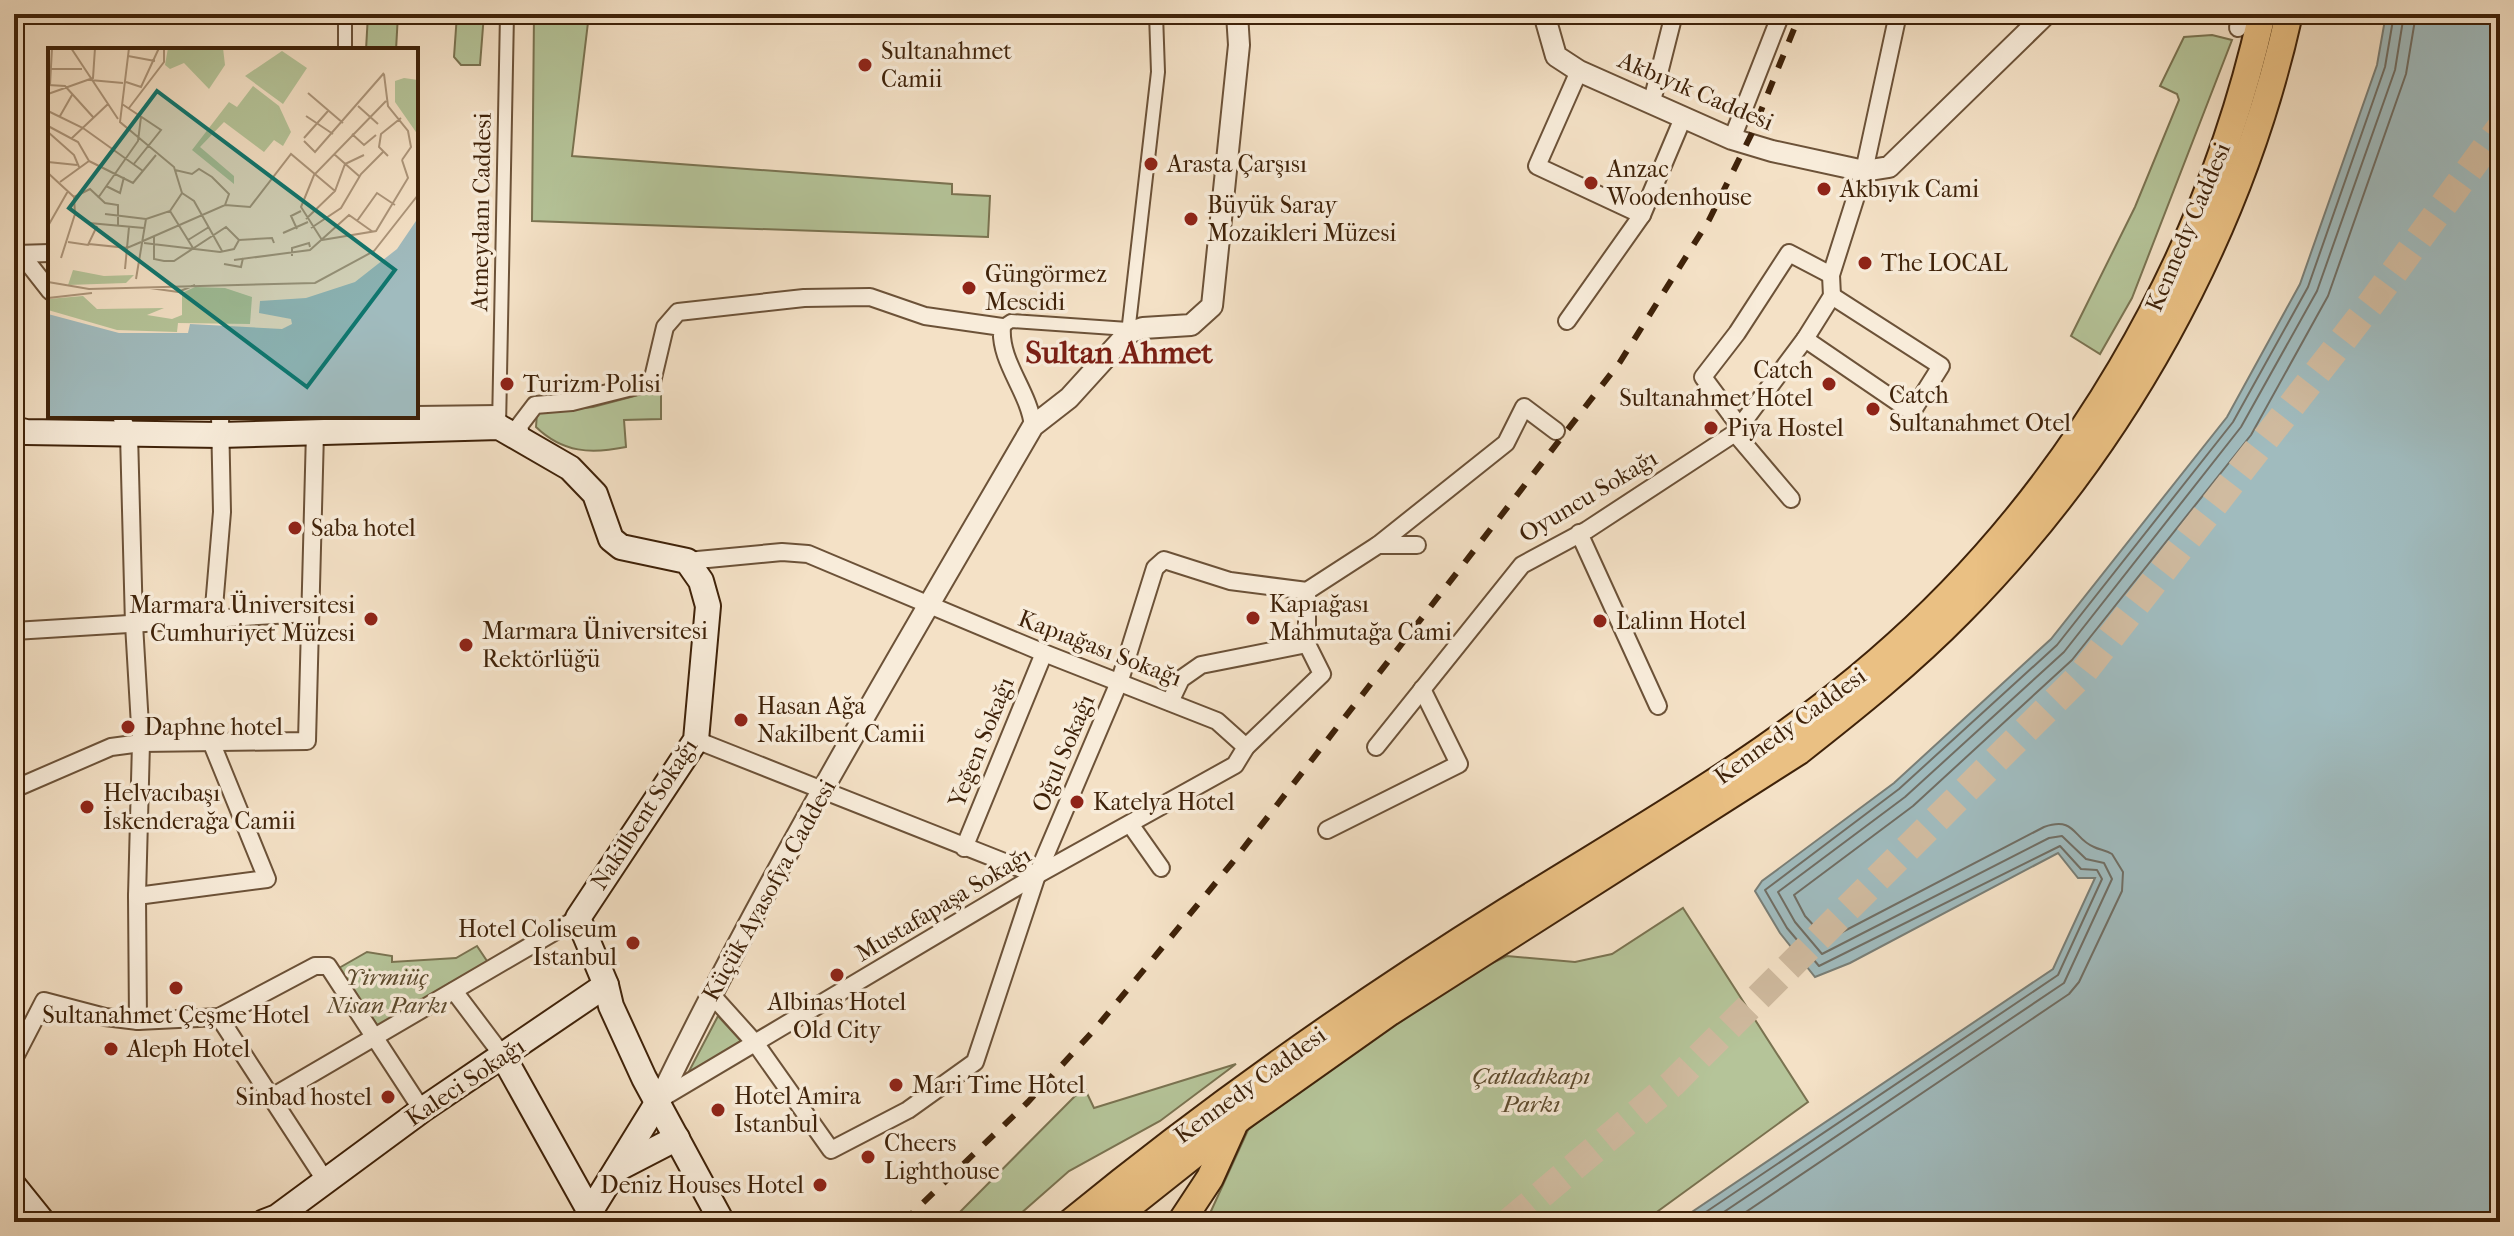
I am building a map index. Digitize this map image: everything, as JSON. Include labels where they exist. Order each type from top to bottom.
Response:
[{"type":"main road","name":"Kennedy Caddesi","points":[[1109,1222],[1240,1118],[1390,1012],[1799,751],[1908,661],[1959,613],[2047,514],[2136,386],[2205,259],[2258,131],[2289,14]]},
{"type":"main road","points":[[2249,22],[2267,42],[2257,96],[2258,131]]},
{"type":"main road","name":"Kennedy Caddesi","points":[[1071,1222],[1138,1167],[1319,1034],[1773,743],[1879,660],[1956,585],[2034,495],[2142,332],[2167,284],[2208,189],[2249,22]]},
{"type":"main road","points":[[14,429],[26,432],[125,425],[220,425],[315,432],[416,420],[499,419],[522,439],[570,468],[595,494],[611,539],[621,547],[687,561]]},
{"type":"main road","name":"Nakilbent Sokağı","points":[[578,918],[696,740],[708,606],[701,581],[687,561]]},
{"type":"main road","points":[[578,918],[606,985],[611,1006],[644,1078],[659,1100],[722,1222]]},
{"type":"main road","name":"Kaleci Sokağı","points":[[273,1220],[422,1110],[606,985]]},
{"type":"main road","points":[[503,1056],[592,1219]]},
{"type":"main road","name":"Küçük Ayasofya Caddesi","points":[[592,1219],[615,1171],[659,1100]]},
{"type":"main road","points":[[1186,1216],[1240,1118]]},
{"type":"main road","points":[[615,1171],[677,1138]]},
{"type":"main road","points":[[1138,1167],[1169,1173],[1179,1182],[1186,1216]]},
{"type":"main road","points":[[14,1186],[43,1222]]},
{"type":"street","points":[[345,14],[345,48]]},
{"type":"street","name":"Atmeydanı Caddesi","points":[[499,419],[507,14]]},
{"type":"street","points":[[1128,331],[1158,72],[1156,14]]},
{"type":"street","points":[[522,439],[519,426],[535,405],[572,402],[652,382],[665,327],[678,312],[804,298],[870,297],[925,316],[1002,327],[1011,321],[1128,331],[1191,325],[1212,306],[1238,57],[1237,14]]},
{"type":"street","name":"Akbıyık Caddesi","points":[[1544,14],[1556,56],[1579,71],[1732,139],[1864,171]]},
{"type":"street","points":[[1652,101],[1674,14]]},
{"type":"street","points":[[1732,139],[1781,14]]},
{"type":"street","points":[[1805,339],[1912,412],[1941,366],[1832,296],[1831,275],[1864,171],[1898,14]]},
{"type":"street","points":[[1864,171],[1889,167],[2046,14]]},
{"type":"street","points":[[1579,71],[1537,166],[1642,215]]},
{"type":"street","points":[[1567,321],[1642,215],[1683,118]]},
{"type":"street","points":[[17,254],[48,253]]},
{"type":"street","points":[[1791,499],[1737,430],[1703,377],[1737,333],[1789,253],[1831,275]]},
{"type":"street","points":[[17,254],[48,289]]},
{"type":"street","name":"Oyuncu Sokağı","points":[[1376,747],[1522,565],[1579,533],[1737,430],[1805,339],[1832,296]]},
{"type":"street","points":[[1002,327],[1000,343],[1031,409],[1033,426]]},
{"type":"street","name":"Küçük Ayasofya Caddesi","points":[[659,1100],[711,994],[821,793],[1033,426],[1069,398],[1128,331]]},
{"type":"street","points":[[1170,702],[1181,679],[1201,665],[1307,644],[1307,591],[1378,545],[1506,443],[1524,407],[1556,431]]},
{"type":"street","points":[[125,425],[141,743],[138,1021]]},
{"type":"street","points":[[213,619],[222,512],[220,425]]},
{"type":"street","points":[[14,789],[111,747],[141,743],[307,741],[315,432]]},
{"type":"street","points":[[1579,533],[1658,706]]},
{"type":"street","points":[[1378,545],[1417,545]]},
{"type":"street","name":"Kapıağası Sokağı","points":[[687,561],[782,552],[808,554],[1044,653],[1120,680],[1217,721],[1246,747]]},
{"type":"street","name":"Oğul Sokağı","points":[[756,1044],[831,1150],[908,1110],[975,1062],[1037,875],[1120,680],[1155,568],[1164,560],[1230,581],[1307,591]]},
{"type":"street","points":[[14,631],[308,613]]},
{"type":"street","name":"Mustafapaşa Sokağı","points":[[659,1100],[1037,875],[1235,765],[1246,747],[1322,674],[1307,644]]},
{"type":"street","name":"Yeğen Sokağı","points":[[964,848],[1044,653]]},
{"type":"street","points":[[1327,830],[1459,764],[1422,689]]},
{"type":"street","points":[[696,740],[821,793],[1037,875]]},
{"type":"street","points":[[137,896],[267,879],[212,744]]},
{"type":"street","points":[[1130,824],[1161,868]]},
{"type":"street","points":[[272,1097],[578,918]]},
{"type":"street","points":[[14,1059],[44,1001],[105,1017],[138,1021],[219,1017],[315,966],[328,966],[422,1110]]},
{"type":"street","points":[[454,991],[503,1056]]},
{"type":"street","points":[[711,994],[756,1044]]},
{"type":"street","points":[[219,1017],[325,1180]]},
{"type":"green space","points":[[368,14],[398,14],[396,48],[366,48]]},
{"type":"green space","points":[[457,14],[484,14],[480,65],[461,65],[454,57]]},
{"type":"green space","points":[[534,14],[589,14],[572,156],[952,184],[952,194],[990,196],[988,237],[532,221]]},
{"type":"green space","points":[[2212,35],[2232,40],[2132,298],[2100,354],[2071,336],[2135,207],[2179,100],[2177,94],[2160,86],[2184,37]]},
{"type":"green space","points":[[661,389],[661,419],[624,420],[626,447],[589,451],[567,447],[536,427],[537,413],[593,407]]},
{"type":"green space","name":"Çatladıkapı Parkı","points":[[1683,908],[1808,1102],[1643,1222],[1206,1222],[1248,1130],[1272,1109],[1454,981],[1507,956],[1575,962],[1612,954]]},
{"type":"green space","name":"Yirmiüç Nisan Parkı","points":[[477,946],[489,964],[379,1028],[339,968],[367,952],[392,956],[392,962],[456,958]]},
{"type":"green space","points":[[718,1016],[742,1042],[687,1075]]},
{"type":"green space","points":[[1236,1064],[1160,1121],[1069,1171],[1011,1222],[950,1222],[1084,1087],[1094,1108]]},
{"type":"water","points":[[2386,14],[2500,14],[2500,1222],[1677,1222],[2053,969],[2095,878],[2078,878],[2058,853],[1850,963],[1815,977],[1780,933],[1755,891],[1762,881],[1894,783],[2051,639],[2227,417],[2300,284],[2377,65]]},
{"type":"tunnel","points":[[1509,1222],[1673,1083],[2082,674],[2370,305],[2500,128]]},
{"type":"railway","points":[[903,1222],[1028,1102],[1095,1029],[1232,863],[1620,362],[1709,220],[1752,133],[1800,14]]},
{"type":"place","name":"Sultanahmet Camii","points":[[865,65]]},
{"type":"place","name":"Arasta Çarşısı","points":[[1151,164]]},
{"type":"place","name":"Anzac Woodenhouse","points":[[1591,183]]},
{"type":"place","name":"Akbıyık Cami","points":[[1824,189]]},
{"type":"place","name":"Büyük Saray Mozaikleri Müzesi","points":[[1191,219]]},
{"type":"place","name":"The LOCAL","points":[[1865,263]]},
{"type":"place","name":"Güngörmez Mescidi","points":[[969,288]]},
{"type":"place","name":"Turizm Polisi","points":[[507,384]]},
{"type":"place","name":"Catch Sultanahmet Hotel","points":[[1829,384]]},
{"type":"place","name":"Catch Sultanahmet Otel","points":[[1873,409]]},
{"type":"place","name":"Piya Hostel","points":[[1711,428]]},
{"type":"place","name":"Saba hotel","points":[[295,528]]},
{"type":"place","name":"Kapıağası Mahmutağa Cami","points":[[1253,618]]},
{"type":"place","name":"Marmara Üniversitesi Cumhuriyet Müzesi","points":[[371,619]]},
{"type":"place","name":"Lalinn Hotel","points":[[1600,621]]},
{"type":"place","name":"Marmara Üniversitesi Rektörlüğü","points":[[466,645]]},
{"type":"place","name":"Hasan Ağa Nakilbent Camii","points":[[741,720]]},
{"type":"place","name":"Daphne hotel","points":[[128,727]]},
{"type":"place","name":"Katelya Hotel","points":[[1077,802]]},
{"type":"place","name":"Helvacıbaşı İskenderağa Camii","points":[[87,807]]},
{"type":"place","name":"Hotel Coliseum Istanbul","points":[[633,943]]},
{"type":"place","name":"Albinas Hotel Old City","points":[[837,975]]},
{"type":"place","name":"Sultanahmet Çeşme Hotel","points":[[176,988]]},
{"type":"place","name":"Aleph Hotel","points":[[111,1049]]},
{"type":"place","name":"Mari Time Hotel","points":[[896,1085]]},
{"type":"place","name":"Sinbad hostel","points":[[388,1097]]},
{"type":"place","name":"Hotel Amira Istanbul","points":[[718,1110]]},
{"type":"place","name":"Cheers Lighthouse","points":[[868,1157]]},
{"type":"place","name":"Deniz Houses Hotel","points":[[820,1185]]},
{"type":"district","name":"Sultan Ahmet","points":[[1119,352]]}]
